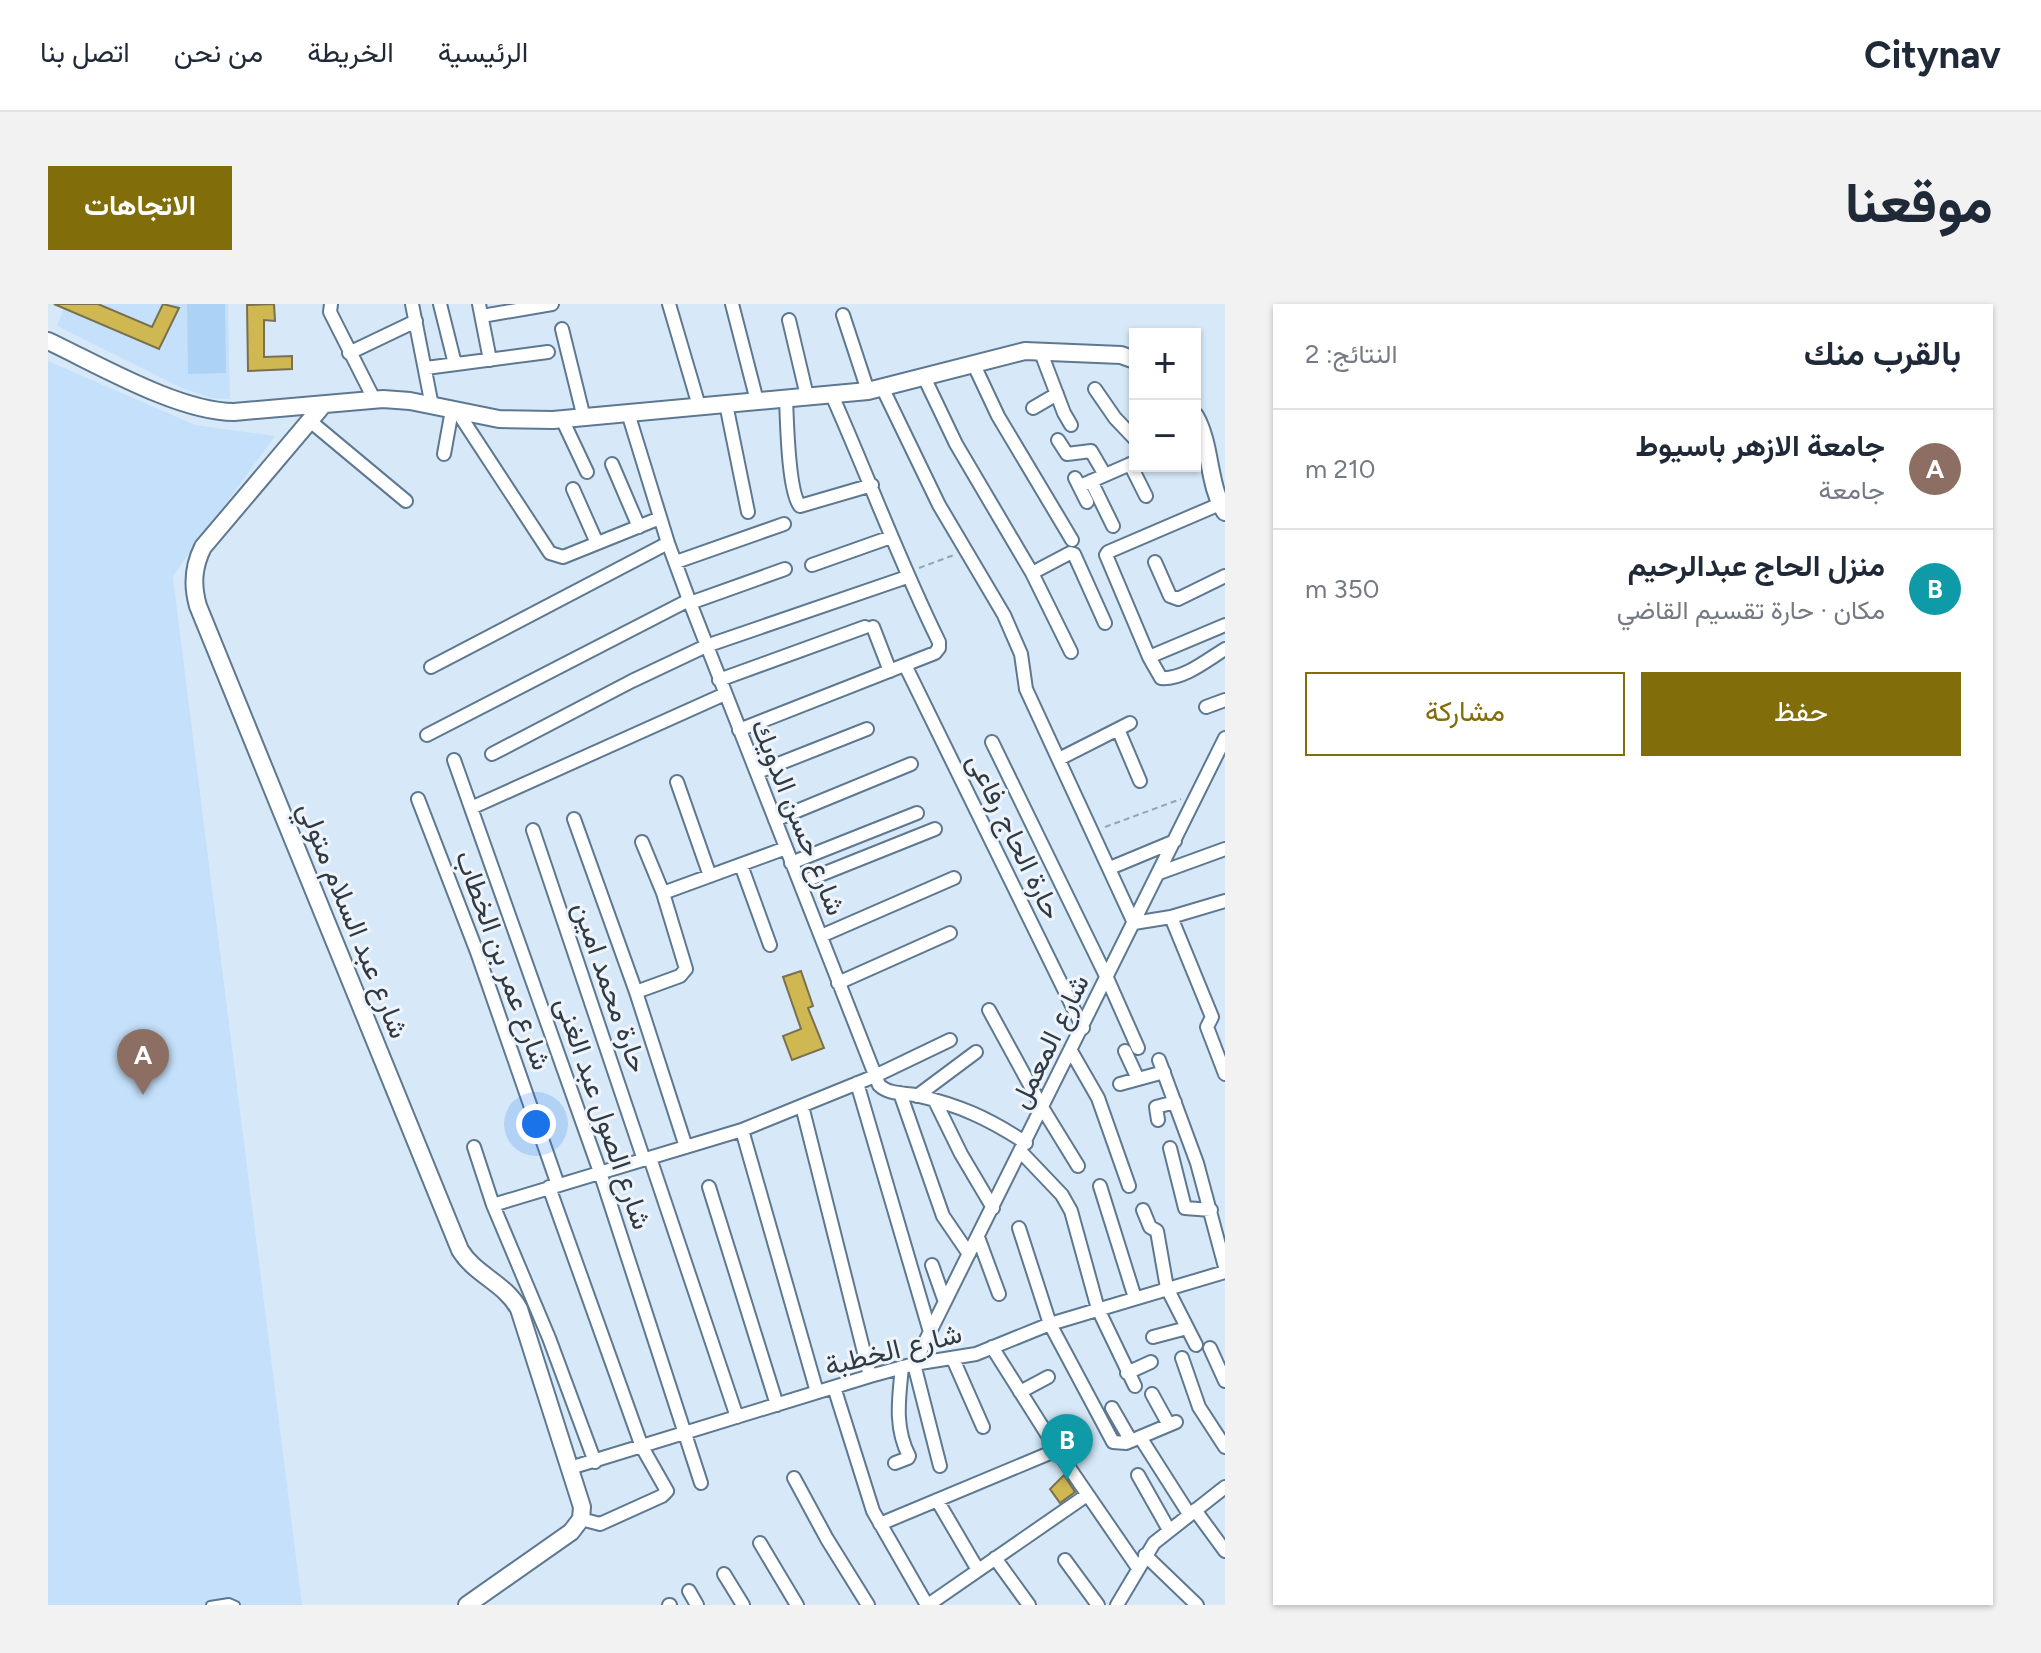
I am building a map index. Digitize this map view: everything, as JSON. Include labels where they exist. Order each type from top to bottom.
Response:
[{"type":"street","points":[[412,304],[432,406]]},
{"type":"street","points":[[440,304],[455,364]]},
{"type":"street","points":[[490,360],[480,310],[552,304]]},
{"type":"street","points":[[669,304],[699,406]]},
{"type":"street","points":[[732,304],[757,401]]},
{"type":"street","points":[[330,308],[349,353],[374,399]]},
{"type":"street","points":[[843,315],[875,389],[939,505],[993,594],[1015,639],[1021,654],[1026,689],[1134,923],[1171,917],[1222,902],[1225,917]]},
{"type":"street","points":[[789,320],[807,396]]},
{"type":"street","points":[[349,353],[416,321]]},
{"type":"street","points":[[562,329],[584,418]]},
{"type":"street","points":[[48,341],[199,409],[234,412],[374,399],[397,400],[499,419],[584,418],[875,389],[1011,354],[1040,350],[1129,358]]},
{"type":"street","points":[[1040,350],[1071,425]]},
{"type":"street","points":[[426,368],[548,352]]},
{"type":"street","points":[[974,365],[998,416],[1072,540]]},
{"type":"street","points":[[924,377],[956,444],[1032,573],[1071,652]]},
{"type":"street","points":[[1095,389],[1129,433]]},
{"type":"street","points":[[739,730],[935,653],[939,648],[831,393]]},
{"type":"street","points":[[1033,408],[1057,394]]},
{"type":"street","points":[[786,398],[796,502],[800,506],[872,485]]},
{"type":"street","points":[[726,404],[748,512]]},
{"type":"street","name":"شارع عبد السلام متولي","points":[[323,405],[203,547],[194,577],[195,596],[460,1250],[476,1270],[505,1290],[519,1309],[582,1507],[581,1519]]},
{"type":"street","points":[[444,454],[455,410]]},
{"type":"street","points":[[455,410],[554,556],[563,557],[660,518]]},
{"type":"street","name":"شارع حسن الدويك","points":[[628,413],[689,602],[875,1076]]},
{"type":"street","points":[[562,419],[587,472]]},
{"type":"street","points":[[310,421],[406,501]]},
{"type":"street","points":[[1058,440],[1068,454],[1091,451],[1105,475]]},
{"type":"street","points":[[1201,443],[1219,481],[1223,508],[1107,553],[1107,558],[1161,678],[1167,679],[1192,669],[1225,649]]},
{"type":"street","points":[[612,464],[639,527]]},
{"type":"street","points":[[1082,482],[1129,465]]},
{"type":"street","points":[[1137,472],[1146,496]]},
{"type":"street","points":[[1082,482],[1087,502]]},
{"type":"street","points":[[1082,482],[1113,526]]},
{"type":"street","points":[[573,489],[597,543]]},
{"type":"street","points":[[676,562],[784,524]]},
{"type":"street","points":[[812,565],[891,537]]},
{"type":"street","points":[[431,667],[668,543]]},
{"type":"street","points":[[1032,573],[1070,553],[1074,554],[1105,623]]},
{"type":"street","points":[[1155,562],[1174,599],[1225,576]]},
{"type":"street","points":[[427,735],[689,602],[785,569]]},
{"type":"street","points":[[492,754],[706,646],[906,575]]},
{"type":"street","points":[[1149,657],[1225,625]]},
{"type":"street","points":[[719,680],[869,627],[890,671]]},
{"type":"street","name":"حارة الحاج رفاعى","points":[[905,665],[1083,1028]]},
{"type":"street","points":[[471,808],[725,694]]},
{"type":"street","points":[[1206,707],[1225,700]]},
{"type":"street","points":[[1059,759],[1124,726],[1140,781]]},
{"type":"street","points":[[758,772],[867,729]]},
{"type":"street","points":[[992,742],[1107,978],[1132,1050],[1138,1079]]},
{"type":"street","name":"شارع المعمل","points":[[908,1365],[930,1332],[993,1208],[1224,743]]},
{"type":"street","name":"شارع الصول عبد الغنى","points":[[454,760],[600,1172],[701,1483]]},
{"type":"street","points":[[775,820],[911,764]]},
{"type":"street","points":[[677,782],[710,876]]},
{"type":"street","name":"شارع عمر بن الخطاب","points":[[418,799],[477,952],[642,1447],[667,1488],[666,1494],[600,1524],[581,1519]]},
{"type":"street","points":[[791,863],[917,813]]},
{"type":"street","points":[[574,819],[636,992],[686,1147]]},
{"type":"street","points":[[800,883],[935,829]]},
{"type":"street","name":"حارة محمد امين","points":[[533,830],[737,1417]]},
{"type":"street","points":[[1110,868],[1175,841]]},
{"type":"street","points":[[636,992],[680,976],[686,969],[663,893],[642,842]]},
{"type":"street","points":[[663,893],[786,848]]},
{"type":"street","points":[[1159,873],[1225,849]]},
{"type":"street","points":[[741,865],[770,945]]},
{"type":"street","points":[[821,936],[954,878]]},
{"type":"street","points":[[1171,917],[1212,1017],[1207,1027],[1225,1074]]},
{"type":"street","points":[[838,983],[950,933]]},
{"type":"street","points":[[989,1010],[1078,1166]]},
{"type":"street","points":[[493,1205],[742,1130],[875,1076],[950,1040]]},
{"type":"street","points":[[1071,1051],[1098,1098],[1129,1186]]},
{"type":"street","points":[[917,1096],[976,1052]]},
{"type":"street","points":[[1120,1084],[1138,1079],[1162,1066],[1211,1210],[1225,1287]]},
{"type":"street","points":[[875,1076],[883,1089],[986,1117],[1023,1147],[1071,1211],[1098,1309],[1135,1386]]},
{"type":"street","points":[[857,1083],[930,1332]]},
{"type":"street","points":[[900,1093],[943,1216],[969,1254]]},
{"type":"street","points":[[935,1101],[993,1208]]},
{"type":"street","points":[[1158,1120],[1156,1107],[1175,1102]]},
{"type":"street","points":[[802,1106],[870,1376]]},
{"type":"street","points":[[742,1130],[817,1392]]},
{"type":"street","points":[[474,1147],[493,1205],[549,1338],[595,1462]]},
{"type":"street","points":[[1170,1148],[1185,1208],[1211,1210]]},
{"type":"street","points":[[1100,1186],[1135,1298]]},
{"type":"street","points":[[709,1187],[777,1405]]},
{"type":"street","points":[[1143,1210],[1150,1227],[1157,1231],[1167,1288],[1196,1345]]},
{"type":"street","points":[[1019,1228],[1050,1324],[1113,1442],[1122,1444],[1172,1423],[1152,1394]]},
{"type":"street","points":[[978,1237],[999,1294]]},
{"type":"street","points":[[932,1265],[945,1302]]},
{"type":"street","name":"شارع الخطبة","points":[[570,1468],[908,1365],[976,1354],[1050,1324],[1222,1271]]},
{"type":"street","points":[[1153,1337],[1187,1328]]},
{"type":"street","points":[[992,1347],[1057,1450],[1138,1568]]},
{"type":"street","points":[[1210,1348],[1225,1381]]},
{"type":"street","points":[[1182,1358],[1199,1407],[1225,1447]]},
{"type":"street","points":[[953,1359],[983,1427]]},
{"type":"street","points":[[1127,1373],[1151,1362]]},
{"type":"street","points":[[895,1463],[909,1456],[898,1420],[908,1365]]},
{"type":"street","points":[[908,1365],[940,1466]]},
{"type":"street","points":[[1020,1392],[1048,1377]]},
{"type":"street","points":[[834,1387],[867,1493],[880,1524],[928,1605],[1087,1495]]},
{"type":"street","points":[[1112,1408],[1225,1551]]},
{"type":"street","points":[[880,1524],[1057,1450]]},
{"type":"street","points":[[1138,1475],[1169,1530]]},
{"type":"street","points":[[794,1478],[868,1605]]},
{"type":"street","points":[[1121,1603],[1145,1555],[1169,1530],[1225,1487]]},
{"type":"street","points":[[937,1500],[978,1570]]},
{"type":"street","points":[[467,1605],[571,1532],[581,1519]]},
{"type":"street","points":[[760,1543],[797,1605]]},
{"type":"street","points":[[1145,1555],[1197,1605]]},
{"type":"street","points":[[995,1558],[1029,1605]]},
{"type":"street","points":[[1065,1560],[1098,1605]]},
{"type":"street","points":[[724,1574],[743,1605]]},
{"type":"street","points":[[689,1591],[697,1605]]},
{"type":"lane","points":[[210,1605],[229,1602],[236,1605]]},
{"type":"path","points":[[906,575],[966,550]]},
{"type":"path","points":[[1093,832],[1199,792]]},
{"type":"shaded area","points":[[65,304],[228,304],[230,399],[212,398],[182,388],[57,326]]},
{"type":"shaded area","points":[[187,304],[225,304],[226,373],[188,374]]},
{"type":"shaded area","points":[[48,361],[195,425],[275,436],[173,576],[302,1605],[48,1605]]},
{"type":"building","points":[[54,304],[98,304],[152,327],[163,304],[179,308],[159,349]]},
{"type":"building","points":[[274,304],[275,321],[264,320],[264,357],[292,356],[292,369],[248,371],[247,305]]},
{"type":"building","points":[[801,971],[813,1006],[808,1008],[824,1048],[792,1060],[783,1036],[801,1029],[783,977]]},
{"type":"building","points":[[1064,1475],[1075,1492],[1060,1503],[1050,1489]]},
{"type":"place","name":"جامعة الازهر باسيوط","points":[[143,1095]]},
{"type":"place","name":"منزل الحاج عبدالرحيم","points":[[1067,1480]]}]
